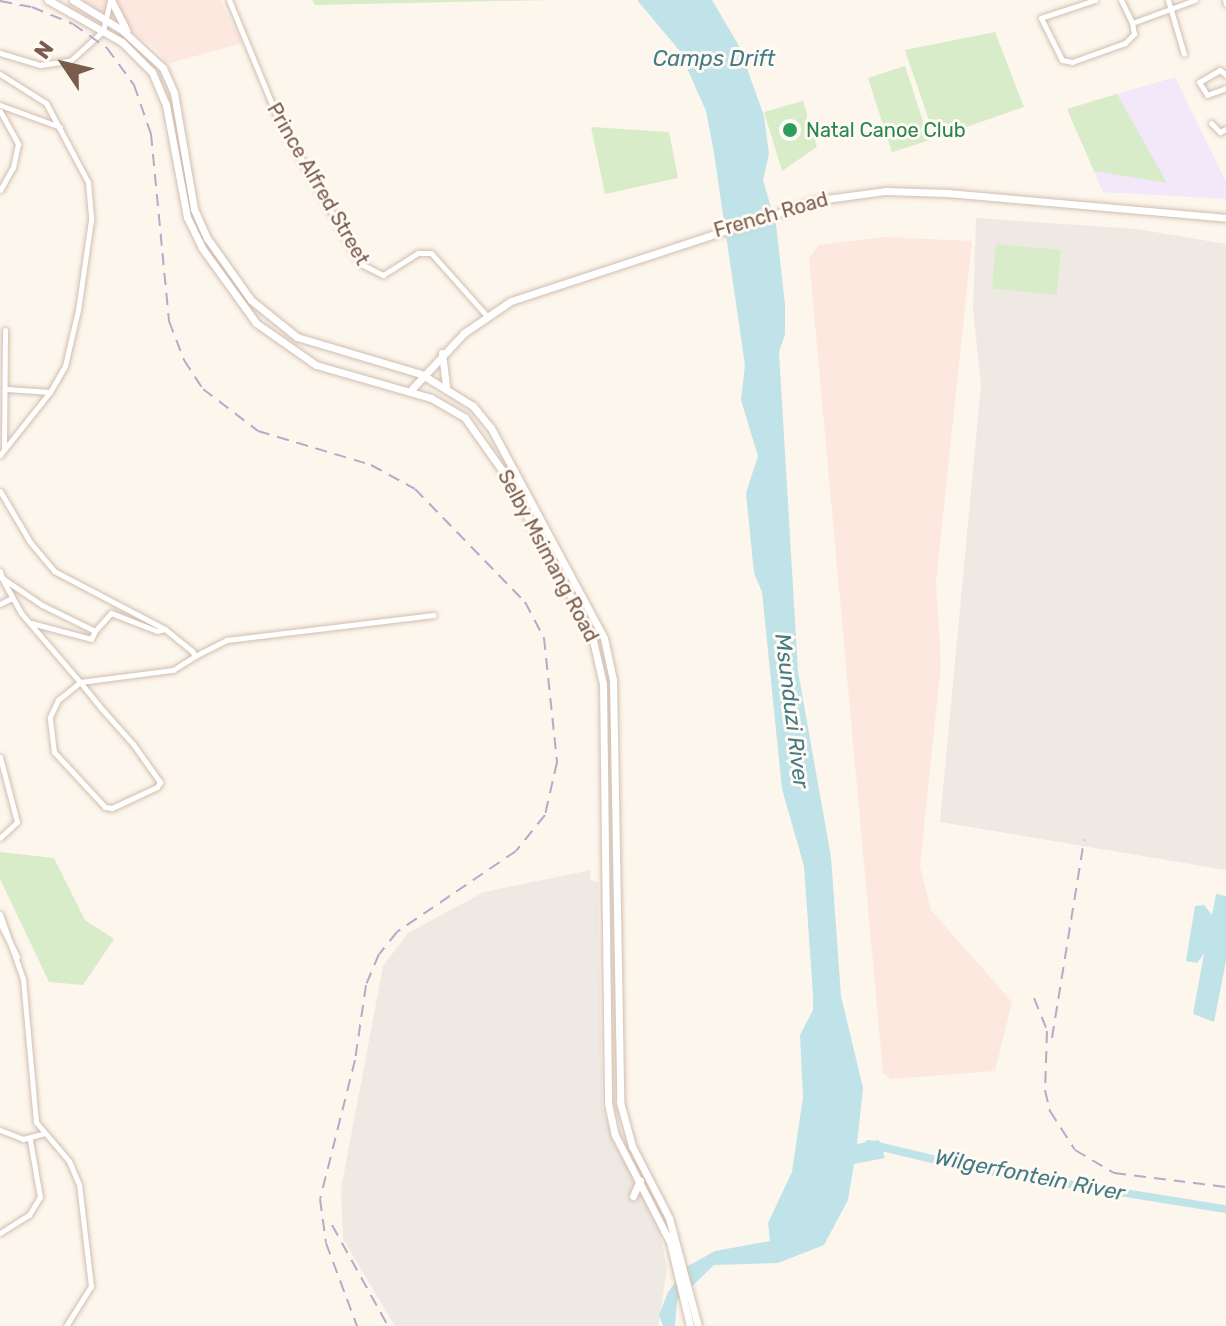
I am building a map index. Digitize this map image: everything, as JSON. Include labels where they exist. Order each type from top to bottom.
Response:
[{"type":"main road","name":"Selby Msimang Road","points":[[48,0],[103,31],[152,72],[166,105],[187,217],[202,248],[256,323],[316,365],[410,391],[455,411],[483,438],[601,660],[608,1103],[615,1135],[657,1213],[679,1263]]},
{"type":"main road","name":"Selby Msimang Road","points":[[73,0],[130,37],[168,77],[194,209],[207,238],[251,300],[305,341],[421,374],[447,387],[473,406],[491,428],[610,658],[618,1088],[626,1132],[654,1186],[679,1263],[690,1326]]},
{"type":"main road","points":[[94,12],[110,1],[130,37]]},
{"type":"main road","name":"French Road","points":[[410,391],[421,374],[442,353],[486,315],[526,295],[793,205],[902,191],[1226,218]]},
{"type":"main road","points":[[442,353],[447,387]]},
{"type":"main road","points":[[633,1196],[640,1180]]},
{"type":"main road","points":[[654,1186],[657,1213]]},
{"type":"main road","name":"Selby Msimang Road","points":[[687,1297],[698,1326]]},
{"type":"street","name":"Prince Alfred Street","points":[[229,0],[276,114],[361,264],[383,275],[418,253],[431,253],[486,315]]},
{"type":"street","points":[[1095,0],[1041,18],[1062,60],[1070,63],[1125,43],[1134,34],[1121,0]]},
{"type":"street","points":[[1168,0],[1184,54]]},
{"type":"street","points":[[1132,23],[1195,0]]},
{"type":"street","points":[[0,53],[40,65],[64,63],[86,52],[103,31],[109,21],[110,1]]},
{"type":"street","points":[[1226,75],[1220,70],[1199,82],[1207,95],[1226,88]]},
{"type":"street","points":[[0,74],[41,99],[87,174],[92,207],[75,324],[65,366],[50,392],[2,452]]},
{"type":"street","points":[[0,108],[61,128]]},
{"type":"street","points":[[0,108],[18,144],[13,167],[0,190]]},
{"type":"street","points":[[1211,123],[1220,132],[1226,129]]},
{"type":"street","points":[[2,452],[7,389],[2,361],[5,330]]},
{"type":"street","points":[[7,389],[50,392]]},
{"type":"street","points":[[0,491],[30,542],[54,571],[165,629],[195,656]]},
{"type":"street","points":[[0,571],[12,598],[29,622],[80,682],[160,782],[112,808],[100,803],[51,747],[52,710],[80,682],[164,672],[227,640],[433,615]]},
{"type":"street","points":[[2,578],[42,605],[95,631]]},
{"type":"street","points":[[0,604],[12,598]]},
{"type":"street","points":[[29,622],[91,639],[111,613],[160,632],[165,629]]},
{"type":"street","points":[[0,757],[17,822],[0,838]]},
{"type":"street","points":[[0,914],[18,957],[35,1116],[42,1134],[77,1176],[92,1275],[88,1293],[66,1326]]},
{"type":"street","points":[[0,923],[18,957]]},
{"type":"street","points":[[0,1130],[30,1140],[42,1134]]},
{"type":"street","points":[[0,1233],[37,1204],[41,1190],[30,1140]]},
{"type":"shaded area","points":[[82,0],[220,0],[242,43],[167,64],[154,47]]},
{"type":"shaded area","points":[[1175,77],[1226,182],[1226,199],[1103,192],[1067,109]]},
{"type":"shaded area","points":[[976,218],[1137,229],[1226,244],[1226,870],[940,822],[981,385],[973,309]]},
{"type":"shaded area","points":[[884,237],[972,241],[936,582],[941,664],[920,866],[931,910],[1012,1002],[995,1071],[891,1079],[883,1073],[809,258],[819,245]]},
{"type":"shaded area","points":[[591,870],[590,880],[598,882],[602,1107],[618,1151],[655,1209],[667,1269],[658,1326],[395,1326],[343,1239],[341,1189],[383,966],[408,933],[484,892]]},
{"type":"green space","points":[[312,0],[550,0],[315,5]]},
{"type":"green space","points":[[995,32],[1024,107],[935,138],[905,50]]},
{"type":"green space","points":[[905,66],[929,140],[892,152],[868,78]]},
{"type":"green space","points":[[1117,94],[1167,183],[1094,171],[1067,109]]},
{"type":"green space","name":"Natal Canoe Club","points":[[803,101],[817,147],[782,171],[764,112]]},
{"type":"green space","points":[[591,127],[669,132],[678,178],[605,194]]},
{"type":"green space","points":[[996,244],[1061,250],[1057,294],[992,289]]},
{"type":"green space","points":[[0,852],[54,858],[85,920],[114,939],[83,985],[49,982],[0,879]]},
{"type":"water","name":"Camps Drift","points":[[637,0],[712,0],[739,46],[764,116],[769,154],[763,180],[776,225],[785,304],[785,334],[779,352],[798,671],[831,857],[841,996],[863,1088],[857,1144],[879,1140],[885,1158],[854,1164],[848,1200],[824,1245],[778,1263],[714,1265],[677,1301],[675,1326],[663,1326],[659,1315],[668,1292],[688,1266],[715,1251],[770,1241],[768,1223],[792,1172],[803,1097],[800,1035],[813,1010],[813,995],[804,866],[782,789],[762,592],[754,573],[746,493],[758,456],[741,400],[745,365],[714,153],[706,111],[679,50]]},
{"type":"water","points":[[1216,894],[1226,896],[1226,961],[1214,1022],[1193,1014],[1204,954],[1197,963],[1186,961],[1195,906],[1204,905],[1212,915]]},
{"type":"waterway","name":"Wilgerfontein River","points":[[869,1144],[975,1169],[1226,1209]]},
{"type":"railway","points":[[0,1],[32,7],[73,24],[107,48],[134,85],[151,134],[169,321],[184,360],[203,389],[258,431],[371,465],[415,489],[525,602],[544,638],[557,762],[545,815],[516,851],[397,932],[379,954],[366,985],[355,1060],[320,1199],[326,1243],[357,1326]]},
{"type":"railway","points":[[1052,1038],[1084,840]]},
{"type":"railway","points":[[1034,998],[1047,1031],[1045,1090],[1050,1111],[1075,1150],[1114,1173],[1226,1187]]},
{"type":"railway","points":[[332,1225],[388,1326]]},
{"type":"place","name":"Natal Canoe Club","points":[[790,130]]},
{"type":"water label","name":"Msunduzi River","points":[[792,711]]}]
